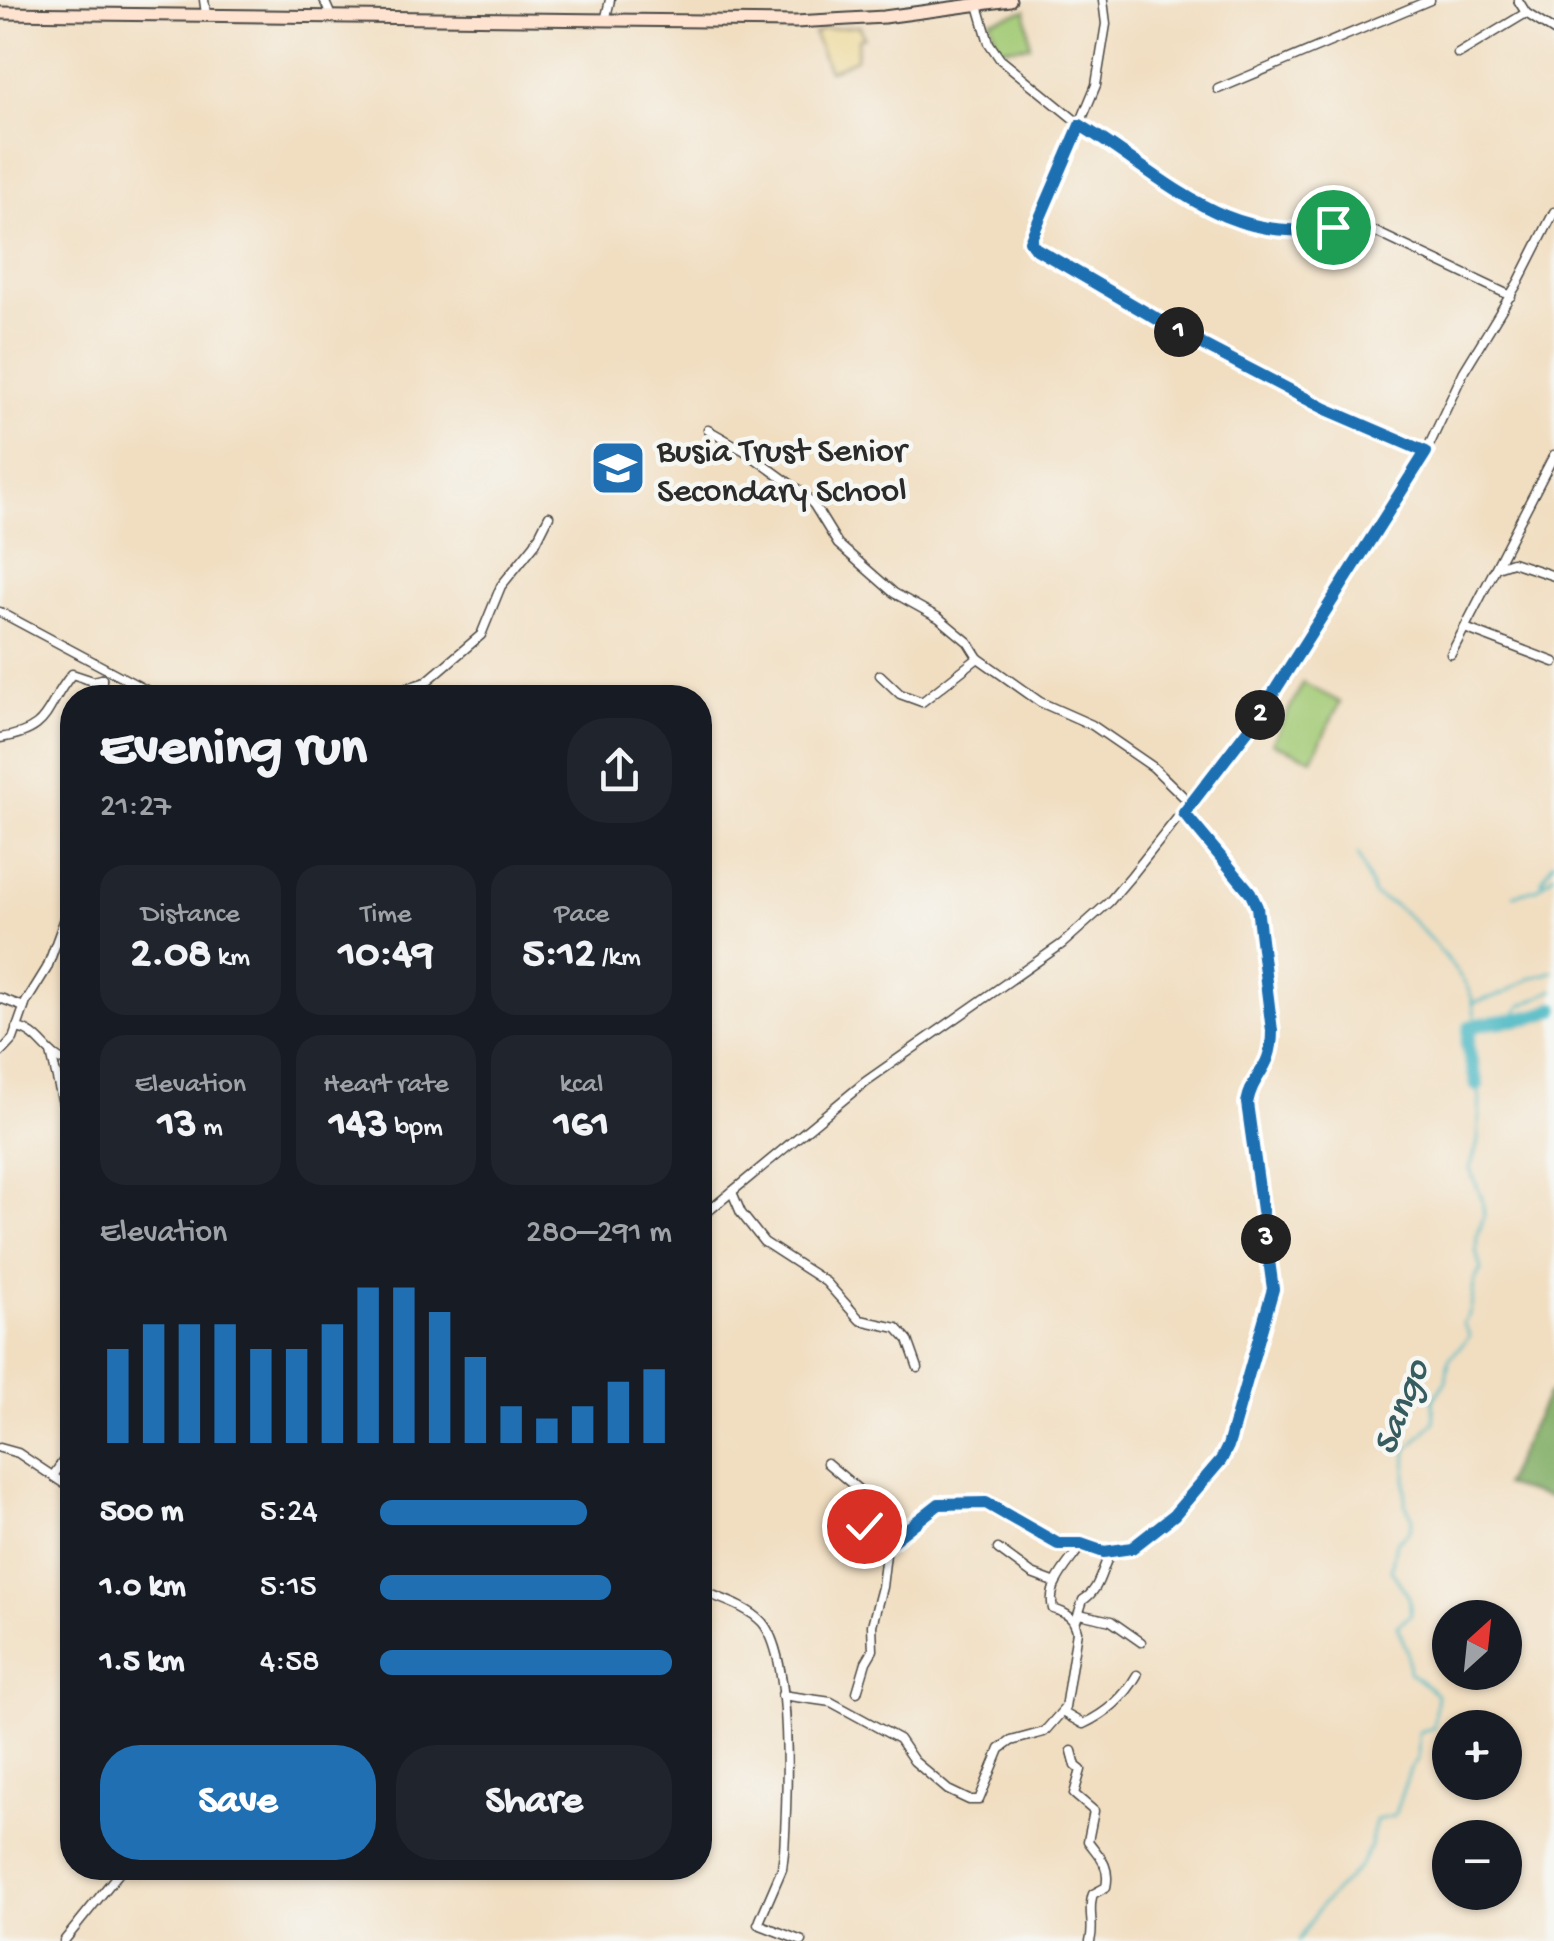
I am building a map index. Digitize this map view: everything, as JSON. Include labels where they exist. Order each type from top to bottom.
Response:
[{"type":"main road","points":[[0,14],[795,22],[884,17],[1009,0]]},
{"type":"street","points":[[204,0],[206,14]]},
{"type":"street","points":[[324,0],[332,16]]},
{"type":"street","points":[[605,21],[610,0]]},
{"type":"street","points":[[1104,0],[1102,56],[1080,125],[1030,244],[1188,337],[1326,409],[1426,452]]},
{"type":"street","points":[[1218,88],[1430,0]]},
{"type":"street","points":[[1518,0],[1526,13],[1554,31]]},
{"type":"street","points":[[978,6],[989,43],[1000,59],[1080,125],[1222,217],[1285,232],[1361,225],[1511,296]]},
{"type":"street","points":[[1458,54],[1526,13]]},
{"type":"street","points":[[712,1208],[865,1082],[1018,977],[1109,902],[1260,714],[1426,452],[1464,372],[1511,296],[1554,212]]},
{"type":"street","points":[[708,430],[800,491],[814,505],[838,544],[874,578],[959,633],[978,658],[1040,702],[1092,725],[1152,767],[1190,803]]},
{"type":"street","points":[[1452,654],[1554,455]]},
{"type":"street","points":[[416,685],[426,682],[481,636],[501,586],[535,544],[549,516]]},
{"type":"street","points":[[1507,547],[1506,555],[1512,562],[1554,576]]},
{"type":"street","points":[[1496,568],[1512,562]]},
{"type":"street","points":[[0,612],[103,674],[130,685]]},
{"type":"street","points":[[1465,628],[1554,662]]},
{"type":"street","points":[[880,675],[900,694],[922,702],[978,658]]},
{"type":"street","points":[[65,685],[72,674],[93,681],[103,674]]},
{"type":"street","points":[[102,685],[103,674]]},
{"type":"street","points":[[0,738],[26,733],[42,721],[60,693]]},
{"type":"street","points":[[857,1542],[887,1545],[939,1504],[986,1503],[1058,1544],[1111,1552],[1132,1548],[1158,1528],[1221,1460],[1228,1446],[1273,1289],[1247,1103],[1272,1050],[1263,935],[1257,907],[1250,892],[1184,813]]},
{"type":"street","points":[[0,1053],[14,1039],[24,1007],[47,968],[60,932]]},
{"type":"street","points":[[0,998],[24,1007]]},
{"type":"street","points":[[16,1028],[25,1029],[60,1061]]},
{"type":"street","points":[[51,1054],[60,1092]]},
{"type":"street","points":[[732,1192],[741,1213],[764,1242],[826,1282],[860,1320],[897,1328],[908,1340],[918,1368]]},
{"type":"street","points":[[0,1448],[18,1452],[60,1481]]},
{"type":"street","points":[[827,1463],[871,1504],[853,1553]]},
{"type":"street","points":[[53,1476],[60,1466]]},
{"type":"street","points":[[1075,1624],[1050,1603],[1056,1583],[1078,1544]]},
{"type":"street","points":[[858,1692],[872,1650],[872,1625],[887,1545]]},
{"type":"street","points":[[998,1549],[1032,1574],[1056,1583]]},
{"type":"street","points":[[782,1695],[831,1702],[898,1739],[914,1761],[948,1790],[969,1800],[979,1800],[1000,1749],[1044,1732],[1065,1708],[1075,1624],[1083,1600],[1101,1578],[1111,1552]]},
{"type":"street","points":[[712,1595],[751,1613],[765,1626],[776,1653],[788,1763],[784,1852],[782,1868],[759,1922],[802,1941]]},
{"type":"street","points":[[1079,1614],[1111,1621],[1141,1642]]},
{"type":"street","points":[[1062,1712],[1083,1724],[1124,1698],[1137,1675]]},
{"type":"street","points":[[1072,1751],[1081,1770],[1074,1794],[1094,1811],[1088,1841],[1100,1852],[1108,1879],[1091,1900],[1094,1926],[1090,1941]]},
{"type":"street","points":[[64,1941],[113,1880]]},
{"type":"green space","points":[[1026,10],[1030,46],[998,48],[990,20]]},
{"type":"green space","points":[[1303,683],[1340,702],[1312,759],[1272,743]]},
{"type":"green space","points":[[1548,1393],[1554,1396],[1554,1499],[1504,1485]]},
{"type":"sand","points":[[860,26],[864,37],[858,39],[856,59],[829,71],[814,34],[823,29]]},
{"type":"waterway","points":[[1358,854],[1374,895],[1395,906],[1428,937],[1453,966],[1473,1003]]},
{"type":"waterway","points":[[1541,881],[1554,861]]},
{"type":"waterway","points":[[1514,895],[1536,889],[1554,874]]},
{"type":"waterway","points":[[1476,1025],[1473,1003],[1554,971]]},
{"type":"waterway","points":[[1511,1020],[1521,1006],[1554,990]]},
{"type":"waterway","name":"Sango","points":[[1477,1085],[1467,1045],[1470,1027],[1554,1009]]},
{"type":"waterway","name":"Sango","points":[[1299,1941],[1320,1907],[1360,1866],[1376,1820],[1394,1816],[1410,1769],[1418,1759],[1419,1732],[1433,1728],[1437,1694],[1409,1672],[1407,1650],[1397,1626],[1411,1615],[1409,1597],[1391,1570],[1396,1543],[1410,1530],[1413,1518],[1405,1504],[1407,1450],[1434,1422],[1433,1400],[1446,1381],[1449,1359],[1470,1336],[1463,1323],[1481,1270],[1476,1251],[1484,1216],[1482,1198],[1470,1169],[1478,1142],[1477,1085]]},
{"type":"place","name":"Busia Trust Senior Secondary School","points":[[618,468]]},
{"type":"route","points":[[864,1526],[857,1542],[887,1545],[939,1504],[986,1503],[1058,1544],[1081,1544],[1116,1552],[1132,1548],[1174,1515],[1221,1460],[1228,1446],[1273,1289],[1247,1103],[1249,1093],[1266,1068],[1272,1050],[1272,1031],[1257,907],[1250,892],[1184,813],[1260,714],[1426,452],[1326,409],[1188,337],[1035,248],[1030,241],[1080,125],[1222,217],[1285,232],[1333,227]]}]
